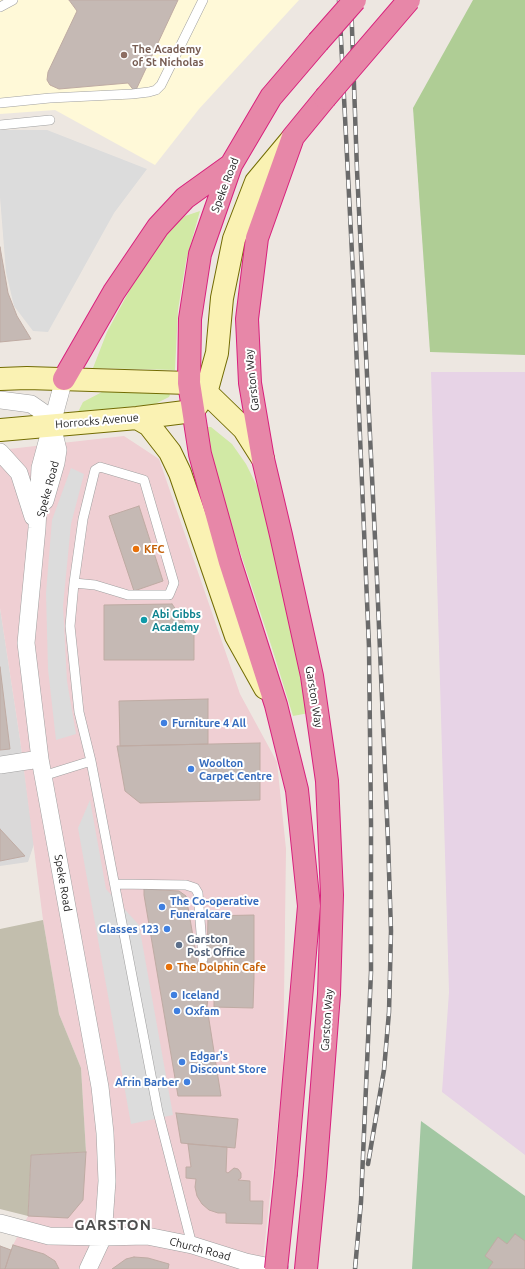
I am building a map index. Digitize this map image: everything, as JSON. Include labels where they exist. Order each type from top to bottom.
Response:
[{"type":"highway","name":"Speke Road","points":[[197,388],[190,319],[200,254],[231,165],[271,97],[355,0]]},
{"type":"highway","points":[[293,137],[409,0]]},
{"type":"highway","name":"Garston Way","points":[[293,137],[256,238],[247,319],[250,383],[263,459],[312,676],[327,781],[332,895],[330,994],[306,1269]]},
{"type":"highway","points":[[64,379],[114,292],[158,226],[185,198],[231,165]]},
{"type":"highway","points":[[197,388],[193,411],[200,454],[230,562],[276,705],[297,790],[309,906],[286,1173],[276,1269]]},
{"type":"main road","points":[[197,388],[217,353],[222,298],[234,239],[256,182],[293,137]]},
{"type":"main road","points":[[0,379],[64,379],[197,388],[212,397],[244,429],[263,459]]},
{"type":"main road","name":"Horrocks Avenue","points":[[0,430],[137,418],[193,411]]},
{"type":"main road","points":[[137,418],[149,425],[170,452],[236,636],[276,705]]},
{"type":"street","name":"Speke Road","points":[[64,379],[40,468],[37,528],[26,643],[40,759],[100,1087],[105,1133],[107,1181],[103,1237]]},
{"type":"street","points":[[0,400],[31,404],[44,413],[52,425]]},
{"type":"street","name":"Speke Road","points":[[0,452],[19,473],[37,528]]},
{"type":"street","points":[[0,765],[40,759]]},
{"type":"street","name":"Church Road","points":[[0,1223],[49,1236],[147,1236],[192,1245],[246,1262],[280,1269]]},
{"type":"street","points":[[88,1269],[103,1237]]},
{"type":"lane","points":[[0,7],[13,0]]},
{"type":"lane","points":[[0,103],[50,98],[132,94],[156,90],[161,85],[203,0]]},
{"type":"lane","points":[[0,125],[50,120]]},
{"type":"lane","points":[[74,583],[95,585],[128,595],[169,594],[174,583],[144,480],[100,467],[96,470],[83,519],[74,583],[70,626],[79,712],[91,761],[158,1112],[192,1245]]},
{"type":"lane","points":[[43,776],[91,761]]},
{"type":"lane","points":[[115,884],[186,885],[195,888],[198,893],[203,959]]},
{"type":"shaded area","name":"The Academy of St Nicholas","points":[[0,0],[299,0],[199,109],[155,165],[55,110],[0,114]]},
{"type":"shaded area","points":[[0,130],[47,130],[147,169],[114,213],[48,332],[33,331],[14,306],[6,272],[0,197]]},
{"type":"shaded area","points":[[431,372],[525,372],[525,1155],[442,1092],[449,992]]},
{"type":"shaded area","points":[[124,436],[159,459],[240,694],[277,762],[286,849],[283,1075],[262,1269],[4,1269],[13,1245],[28,1216],[31,1155],[86,1152],[81,1068],[59,1014],[43,920],[20,739],[0,608],[0,450]]},
{"type":"shaded area","points":[[71,468],[84,474],[71,524],[63,606],[67,681],[76,734],[56,740],[48,669],[46,593],[52,520]]},
{"type":"shaded area","points":[[0,608],[34,844],[28,862],[0,866]]},
{"type":"shaded area","points":[[90,800],[106,889],[139,925],[173,1115],[131,1124],[78,828]]},
{"type":"shaded area","points":[[43,920],[59,1014],[81,1068],[86,1152],[31,1155],[28,1216],[0,1209],[0,929]]},
{"type":"green space","points":[[473,0],[525,0],[525,355],[430,352],[413,108]]},
{"type":"green space","points":[[200,211],[186,261],[178,310],[175,370],[93,368],[107,332],[134,282],[166,233],[185,216]]},
{"type":"green space","points":[[121,389],[167,392],[170,395],[169,397],[155,404],[78,412],[83,402],[102,392]]},
{"type":"green space","points":[[206,427],[211,427],[232,444],[246,464],[258,488],[279,572],[309,713],[293,716],[220,491],[205,431]]},
{"type":"green space","points":[[421,1121],[525,1196],[525,1269],[412,1269]]},
{"type":"building","points":[[69,0],[178,0],[135,92],[128,83],[59,89],[50,85],[47,80],[48,72],[77,11]]},
{"type":"building","points":[[0,247],[8,293],[17,316],[31,339],[0,342]]},
{"type":"building","name":"KFC","points":[[139,506],[163,581],[134,591],[109,516]]},
{"type":"building","name":"Abi Gibbs Academy","points":[[172,604],[194,635],[194,660],[104,660],[104,605]]},
{"type":"building","points":[[0,667],[10,749],[0,750]]},
{"type":"building","name":"Furniture 4 All","points":[[208,699],[208,744],[120,746],[119,701]]},
{"type":"building","name":"Woolton Carpet Centre","points":[[260,743],[260,800],[140,803],[125,791],[117,746]]},
{"type":"building","points":[[0,829],[25,856],[0,861]]},
{"type":"building","points":[[144,889],[179,891],[186,896],[198,965],[207,965],[208,916],[254,915],[253,1008],[214,1007],[214,998],[208,997],[207,1007],[221,1096],[178,1096]]},
{"type":"building","points":[[176,1113],[238,1119],[235,1148],[181,1143]]},
{"type":"building","points":[[188,1144],[227,1147],[226,1172],[228,1173],[234,1168],[238,1169],[241,1173],[241,1178],[238,1180],[250,1181],[250,1201],[263,1201],[262,1224],[226,1223],[226,1213],[218,1213],[209,1210],[202,1204],[197,1196],[195,1187],[196,1179],[186,1178],[186,1167],[191,1167]]},
{"type":"building","points":[[86,1152],[83,1200],[68,1218],[28,1216],[31,1155]]},
{"type":"building","points":[[515,1234],[525,1241],[525,1269],[488,1269],[493,1262],[485,1256],[498,1237],[507,1244]]},
{"type":"building","points":[[13,1245],[44,1254],[55,1261],[59,1269],[5,1269]]},
{"type":"building","points":[[0,1246],[11,1250],[5,1269],[0,1269]]},
{"type":"building","points":[[134,1257],[148,1258],[169,1264],[168,1269],[112,1269],[126,1259]]},
{"type":"railway","points":[[339,0],[353,273],[369,647],[371,972],[361,1202],[355,1269]]},
{"type":"railway","points":[[351,0],[357,170],[377,579],[391,931],[389,1012],[384,1070],[368,1164]]},
{"type":"place","name":"The Academy of St Nicholas","points":[[124,55]]},
{"type":"place","name":"KFC","points":[[136,549]]},
{"type":"place","name":"Abi Gibbs Academy","points":[[144,620]]},
{"type":"place","name":"Furniture 4 All","points":[[164,723]]},
{"type":"place","name":"Woolton Carpet Centre","points":[[191,769]]},
{"type":"place","name":"The Co-operative Funeralcare","points":[[162,907]]},
{"type":"place","name":"Glasses 123","points":[[167,929]]},
{"type":"place","name":"Garston Post Office","points":[[179,945]]},
{"type":"place","name":"The Dolphin Cafe","points":[[169,967]]},
{"type":"place","name":"Iceland","points":[[174,995]]},
{"type":"place","name":"Oxfam","points":[[177,1011]]},
{"type":"place","name":"Edgar's Discount Store","points":[[182,1062]]},
{"type":"place","name":"Afrin Barber","points":[[187,1082]]},
{"type":"district","name":"GARSTON","points":[[113,1225]]}]
